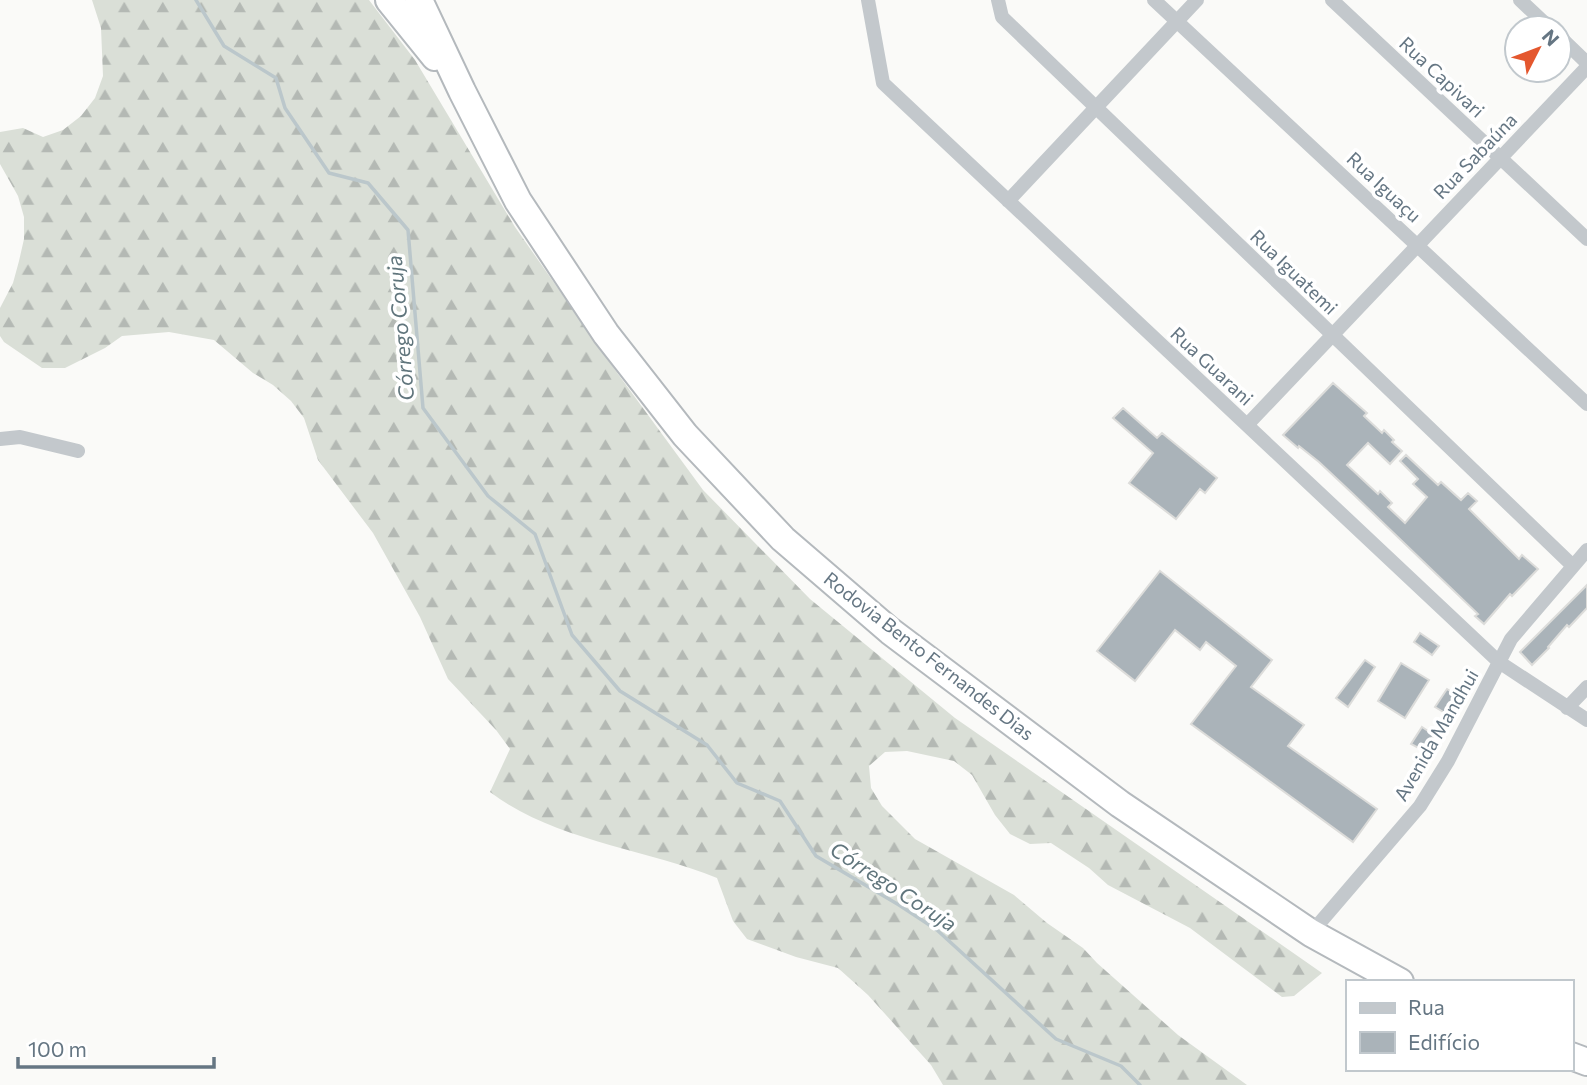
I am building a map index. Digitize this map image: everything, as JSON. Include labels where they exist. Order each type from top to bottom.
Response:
[{"type":"highway","name":"Rodovia Bento Fernandes Dias","points":[[389,0],[462,91]]},
{"type":"highway","name":"Rodovia Bento Fernandes Dias","points":[[419,0],[519,201],[606,334],[685,435],[783,539],[890,631],[1109,796],[1311,933],[1395,980]]},
{"type":"street","name":"Rua Guarani","points":[[868,0],[883,83],[1499,662],[1587,720]]},
{"type":"street","name":"Rua Iguatemi","points":[[998,0],[1002,17],[1573,566]]},
{"type":"street","name":"Rua Iguaçu","points":[[1154,0],[1587,404]]},
{"type":"street","points":[[1008,201],[1197,0]]},
{"type":"street","name":"Rua Capivari","points":[[1332,0],[1587,239]]},
{"type":"street","points":[[1520,0],[1535,14]]},
{"type":"street","points":[[1573,50],[1587,65]]},
{"type":"street","name":"Rua Sabaúna","points":[[1247,425],[1587,65]]},
{"type":"street","points":[[0,439],[20,437],[78,451]]},
{"type":"street","name":"Avenida Mandhui","points":[[1311,933],[1420,806],[1448,761],[1511,639],[1587,551]]},
{"type":"street","points":[[1567,708],[1587,687]]},
{"type":"green space","points":[[92,0],[369,0],[415,60],[515,227],[703,490],[810,599],[955,718],[1322,973],[1294,996],[1282,997],[1190,928],[1108,885],[1089,868],[1051,843],[1030,844],[1010,834],[995,815],[972,775],[954,761],[907,751],[885,752],[869,766],[871,788],[882,806],[915,839],[1014,895],[1047,923],[1083,948],[1178,1035],[1247,1085],[943,1085],[931,1065],[868,995],[838,968],[796,957],[747,939],[733,921],[717,878],[570,833],[515,809],[490,792],[510,749],[496,730],[448,679],[420,617],[373,533],[318,460],[304,418],[291,401],[273,385],[253,373],[214,340],[169,332],[122,336],[105,348],[65,368],[42,368],[4,342],[0,336],[0,308],[13,283],[19,261],[24,239],[24,217],[18,196],[0,164],[0,132],[23,128],[43,137],[63,130],[81,116],[95,98],[103,76],[101,28]]},
{"type":"building","points":[[1333,383],[1367,413],[1364,416],[1382,433],[1384,430],[1402,451],[1390,464],[1368,443],[1347,465],[1378,494],[1380,491],[1392,503],[1388,507],[1405,523],[1427,497],[1413,484],[1418,479],[1400,461],[1406,455],[1438,485],[1441,482],[1461,500],[1468,493],[1477,501],[1469,509],[1519,559],[1522,555],[1538,569],[1512,596],[1510,594],[1484,624],[1475,616],[1478,614],[1352,493],[1319,462],[1283,435]]},
{"type":"building","points":[[1123,408],[1157,438],[1162,433],[1217,478],[1205,493],[1200,489],[1176,519],[1129,483],[1153,453],[1113,418]]},
{"type":"building","points":[[1160,571],[1272,660],[1251,687],[1304,725],[1288,746],[1377,809],[1353,842],[1191,724],[1236,666],[1206,642],[1200,650],[1175,630],[1135,681],[1097,651]]},
{"type":"building","points":[[1587,585],[1587,608],[1569,627],[1567,625],[1532,665],[1520,652]]},
{"type":"building","points":[[1420,633],[1439,646],[1432,655],[1414,642]]},
{"type":"building","points":[[1365,660],[1375,667],[1348,707],[1336,698]]},
{"type":"building","points":[[1401,663],[1429,680],[1405,718],[1378,701]]},
{"type":"building","points":[[1447,689],[1461,698],[1450,716],[1435,707]]},
{"type":"building","points":[[1422,727],[1434,735],[1424,751],[1411,744]]},
{"type":"waterway","name":"Córrego Coruja","points":[[196,0],[224,46],[276,78],[285,108],[329,173],[368,183],[408,230],[423,408],[488,496],[535,534],[572,635],[620,691],[707,745],[737,783],[780,801],[816,856],[937,930],[1056,1039],[1121,1066],[1140,1085]]}]
